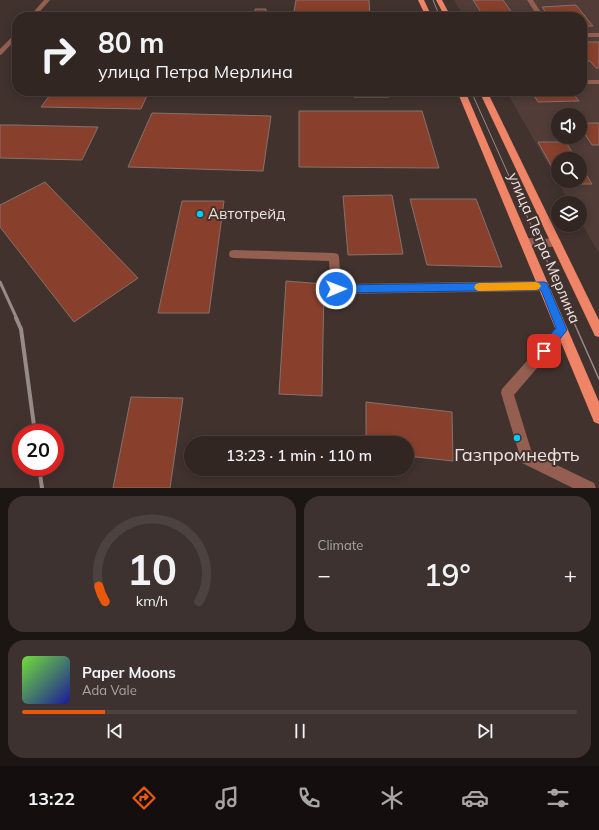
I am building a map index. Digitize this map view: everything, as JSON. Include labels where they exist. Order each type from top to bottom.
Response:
[{"type":"main road","points":[[421,0],[427,12]]},
{"type":"main road","points":[[439,0],[445,12]]},
{"type":"main road","name":"улица Петра Мерлина","points":[[463,96],[599,417]]},
{"type":"main road","name":"улица Петра Мерлина","points":[[485,96],[599,332]]},
{"type":"street","points":[[36,12],[47,0]]},
{"type":"street","points":[[530,0],[538,12]]},
{"type":"street","points":[[587,35],[599,34]]},
{"type":"street","points":[[0,53],[12,40]]},
{"type":"street","points":[[587,82],[599,82]]},
{"type":"street","points":[[525,242],[556,243]]},
{"type":"street","points":[[234,254],[334,257],[336,289],[544,286]]},
{"type":"street","points":[[562,330],[507,393],[526,458],[589,488]]},
{"type":"shaded area","points":[[454,0],[599,0],[599,254],[587,232],[587,196],[566,196],[561,188],[587,188],[587,152],[551,152],[551,170],[509,96],[587,96],[587,12],[461,12]]},
{"type":"building","points":[[296,0],[369,0],[370,12],[294,12]]},
{"type":"building","points":[[473,0],[503,0],[511,12],[481,12]]},
{"type":"building","points":[[576,5],[582,12],[546,12],[542,7]]},
{"type":"building","points":[[255,9],[266,9],[266,12],[255,12]]},
{"type":"building","points":[[587,19],[593,26],[587,26]]},
{"type":"building","points":[[587,42],[599,42],[599,68],[596,68],[590,61],[587,61]]},
{"type":"building","points":[[49,96],[147,96],[141,109],[41,107]]},
{"type":"building","points":[[354,96],[389,97],[354,97]]},
{"type":"building","points":[[534,96],[575,96],[579,101],[538,102]]},
{"type":"building","points":[[299,111],[422,111],[439,168],[299,167]]},
{"type":"building","points":[[152,113],[271,116],[263,171],[128,167]]},
{"type":"building","points":[[587,123],[599,123],[599,145],[592,145],[587,138]]},
{"type":"building","points":[[0,125],[98,127],[82,160],[0,158]]},
{"type":"building","points":[[538,142],[567,144],[572,152],[551,152],[551,165]]},
{"type":"building","points":[[587,176],[592,184],[587,184]]},
{"type":"building","points":[[45,182],[138,278],[74,322],[0,227],[0,205]]},
{"type":"building","points":[[392,195],[403,254],[348,255],[343,196]]},
{"type":"building","points":[[410,199],[476,199],[502,267],[427,265]]},
{"type":"building","points":[[182,201],[224,201],[209,313],[158,313]]},
{"type":"building","points":[[286,281],[324,284],[322,396],[279,394]]},
{"type":"building","points":[[131,397],[183,398],[170,488],[113,488]]},
{"type":"building","points":[[366,402],[452,412],[453,461],[414,457],[414,436],[366,436]]},
{"type":"tram line","points":[[433,0],[438,12]]},
{"type":"tram line","points":[[473,96],[573,319]]},
{"type":"tram line","points":[[572,318],[599,379]]},
{"type":"railway","points":[[0,282],[17,319]]},
{"type":"railway","points":[[16,318],[21,329],[34,424]]},
{"type":"railway","points":[[40,476],[42,488]]},
{"type":"slow traffic","points":[[479,287],[536,286]]},
{"type":"place","name":"Автотрейд","points":[[200,214]]},
{"type":"place","name":"Газпромнефть","points":[[517,438]]},
{"type":"route","points":[[336,289],[544,286],[562,330],[544,351]]}]
